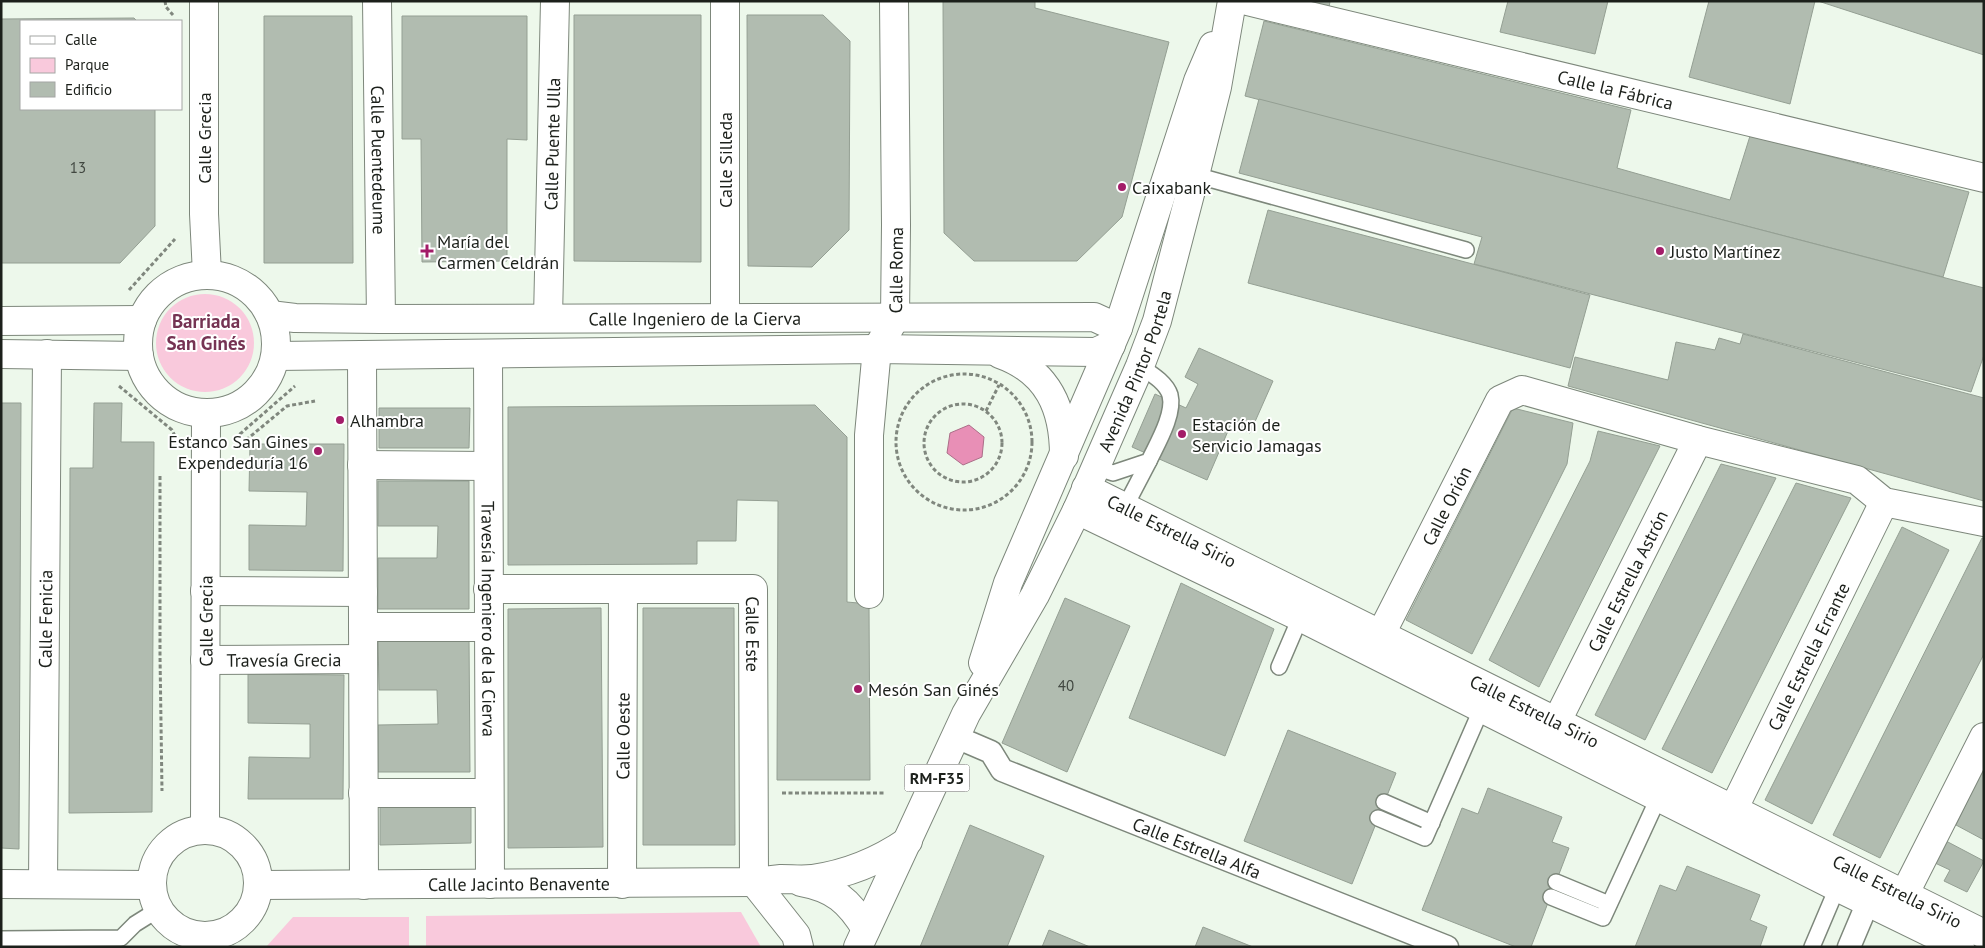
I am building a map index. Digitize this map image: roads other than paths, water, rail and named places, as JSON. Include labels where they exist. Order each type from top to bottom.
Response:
[{"type":"street","name":"Calle Grecia","points":[[204,1],[204,214],[207,274]]},
{"type":"street","name":"Calle Puentedeume","points":[[377,1],[382,263],[381,319]]},
{"type":"street","name":"Calle Puente Ulla","points":[[548,318],[555,1]]},
{"type":"street","name":"Calle Silleda","points":[[725,1],[725,318]]},
{"type":"street","name":"Calle Roma","points":[[869,594],[869,435],[877,350],[895,318],[894,1]]},
{"type":"street","name":"Avenida Pintor Portela","points":[[862,938],[961,726],[1035,596],[1086,488],[1140,366],[1157,321],[1217,87],[1232,1]]},
{"type":"street","name":"Avenida Pintor Portela","points":[[961,726],[1008,583],[1118,338],[1198,81],[1232,1]]},
{"type":"street","name":"Calle la Fábrica","points":[[1247,1],[1984,178]]},
{"type":"street","points":[[276,356],[877,350],[1096,352],[1133,329],[1152,278],[1193,182]]},
{"type":"street","points":[[207,274],[224,276],[240,283],[254,293],[265,305],[270,315],[276,338],[276,356],[272,370],[257,393],[233,408],[206,413],[190,411],[175,406],[162,397],[151,385],[143,371],[138,344],[142,320],[153,301],[168,287],[180,280],[207,274]]},
{"type":"street","name":"Calle Ingeniero de la Cierva","points":[[270,315],[314,319],[1094,317],[1118,338]]},
{"type":"street","points":[[1,321],[142,320]]},
{"type":"street","points":[[1086,488],[1115,373],[1124,352],[1118,338]]},
{"type":"street","points":[[994,352],[1037,375],[1048,388],[1055,403],[1064,433],[1064,456]]},
{"type":"street","points":[[1,354],[139,356]]},
{"type":"street","name":"Calle Fenicia","points":[[43,884],[46,354]]},
{"type":"street","name":"Travesía Ingeniero de la Cierva","points":[[488,354],[490,884]]},
{"type":"street","points":[[362,355],[364,885]]},
{"type":"street","name":"Calle Orión","points":[[1381,634],[1500,400],[1522,390],[1698,440]]},
{"type":"street","name":"Calle Grecia","points":[[205,830],[206,413]]},
{"type":"street","points":[[1698,440],[1857,480],[1884,502],[1984,522]]},
{"type":"street","name":"Calle Estrella Astrón","points":[[1556,723],[1698,440]]},
{"type":"street","points":[[362,465],[488,466]]},
{"type":"street","name":"Calle Estrella Sirio","points":[[1086,488],[1125,507],[1304,607],[1381,634],[1486,699],[1556,723],[1662,787],[1733,810],[1841,877],[1868,902],[1960,947]]},
{"type":"street","name":"Calle Estrella Sirio","points":[[1086,488],[1304,607],[1841,877],[1904,895],[1984,934]]},
{"type":"street","name":"Calle Estrella Errante","points":[[1733,810],[1884,502]]},
{"type":"street","name":"Calle Este","points":[[488,589],[753,589],[754,882]]},
{"type":"street","name":"Calle Oeste","points":[[622,884],[623,589]]},
{"type":"street","points":[[205,591],[363,592]]},
{"type":"street","points":[[363,627],[488,628]]},
{"type":"street","name":"Travesía Grecia","points":[[205,660],[363,659]]},
{"type":"street","name":"Calle Estrella Alfa","points":[[961,726],[991,752],[1002,770],[1447,947]]},
{"type":"street","points":[[1904,895],[1984,737]]},
{"type":"street","points":[[363,793],[489,793]]},
{"type":"street","points":[[205,830],[217,831],[232,837],[245,848],[254,862],[258,885],[257,895],[250,911],[240,923],[226,932],[205,941],[177,928],[164,918],[155,897],[152,870],[159,855],[170,842],[184,834],[205,830]]},
{"type":"street","name":"Calle Jacinto Benavente","points":[[258,885],[622,884],[754,882],[781,879],[810,879],[835,875],[863,867],[887,856],[908,841]]},
{"type":"street","name":"Calle Jacinto Benavente","points":[[781,879],[824,888],[840,897],[854,909],[862,938]]},
{"type":"street","points":[[754,882],[804,943]]},
{"type":"street","points":[[1,884],[43,884],[155,897]]},
{"type":"street","points":[[1849,947],[1868,902]]},
{"type":"lane","points":[[1193,182],[1466,250]]},
{"type":"lane","points":[[1125,507],[1149,461],[1170,414],[1170,395],[1163,384],[1140,366]]},
{"type":"lane","points":[[1086,488],[1113,473],[1149,461]]},
{"type":"lane","points":[[1279,667],[1304,607]]},
{"type":"lane","points":[[1378,818],[1425,838],[1486,699]]},
{"type":"lane","points":[[1550,897],[1603,918],[1662,787]]},
{"type":"lane","points":[[1384,802],[1432,823]]},
{"type":"lane","points":[[1812,947],[1841,877]]},
{"type":"lane","points":[[1556,882],[1609,904]]},
{"type":"lane","points":[[1,939],[121,938],[135,924],[155,897]]},
{"type":"place","name":"Caixabank","points":[[1122,187]]},
{"type":"place","name":"María del Carmen Celdrán","points":[[427,251]]},
{"type":"place","name":"Justo Martínez","points":[[1660,251]]},
{"type":"place","name":"Alhambra","points":[[340,420]]},
{"type":"place","name":"Estación de Servicio Jamagas","points":[[1182,434]]},
{"type":"place","name":"Estanco San Gines Expendeduría 16","points":[[318,451]]},
{"type":"place","name":"Mesón San Ginés","points":[[858,689]]},
{"type":"district","name":"Barriada San Ginés","points":[[206,332]]}]
